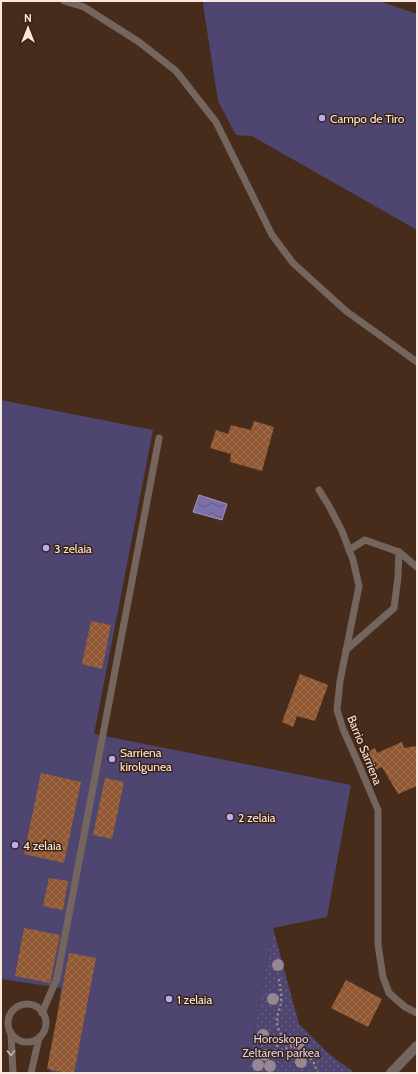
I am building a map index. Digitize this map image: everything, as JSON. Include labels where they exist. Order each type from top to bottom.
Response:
[{"type":"street","points":[[391,1073],[417,1046]]},
{"type":"lane","points":[[64,1],[84,7],[138,42],[176,71],[216,122],[272,235],[293,263],[346,312],[417,362]]},
{"type":"lane","points":[[42,1012],[57,978],[159,438]]},
{"type":"lane","name":"Barrio Sarriena","points":[[319,490],[342,532],[359,586],[340,682],[337,710],[343,729],[378,810],[378,945],[383,977],[389,993],[405,1006],[417,1013]]},
{"type":"lane","points":[[348,550],[365,540],[399,552],[417,567]]},
{"type":"lane","points":[[346,650],[394,608],[398,578],[399,552]]},
{"type":"lane","points":[[31,1073],[39,1038],[45,1028],[45,1018],[38,1008],[32,1005],[26,1004],[14,1009],[11,1013],[8,1028],[15,1038],[27,1042],[39,1038]]},
{"type":"lane","points":[[11,1033],[13,1073]]},
{"type":"path","points":[[279,979],[281,1003],[277,1018],[282,1036],[292,1047],[310,1058],[315,1065],[317,1073]]},
{"type":"path","points":[[282,1036],[274,1052],[292,1047]]},
{"type":"green space","name":"Campo de Tiro","points":[[204,1],[379,1],[417,14],[417,230],[252,136],[236,135],[218,101],[203,4]]},
{"type":"green space","name":"Sarriena kirolgunea","points":[[1,400],[153,430],[94,734],[351,785],[327,917],[273,928],[247,1073],[50,1073],[61,988],[1,979]]},
{"type":"green space","name":"Horoskopo Zeltaren parkea","points":[[273,928],[299,1024],[330,1055],[355,1073],[247,1073]]},
{"type":"water","points":[[199,495],[227,504],[222,520],[193,512]]},
{"type":"building","points":[[254,421],[274,427],[262,471],[230,462],[231,454],[210,448],[216,430],[228,434],[231,425],[251,430]]},
{"type":"building","points":[[91,621],[111,625],[102,669],[82,664]]},
{"type":"building","points":[[300,674],[328,685],[315,721],[297,716],[293,727],[282,722]]},
{"type":"building","points":[[402,742],[404,748],[417,746],[417,786],[398,794],[382,767],[371,772],[362,754],[375,748],[377,753]]},
{"type":"building","points":[[41,773],[81,782],[64,863],[24,854]]},
{"type":"building","points":[[105,778],[124,782],[112,839],[93,835]]},
{"type":"building","points":[[49,878],[68,881],[63,910],[43,906]]},
{"type":"building","points":[[24,928],[60,935],[50,983],[15,976]]},
{"type":"building","points":[[69,953],[96,958],[74,1073],[47,1069]]},
{"type":"building","points":[[346,980],[382,999],[368,1027],[331,1008]]},
{"type":"place","name":"Campo de Tiro","points":[[322,118]]},
{"type":"place","name":"3 zelaia","points":[[46,548]]},
{"type":"place","name":"Sarriena kirolgunea","points":[[112,759]]},
{"type":"place","name":"2 zelaia","points":[[230,817]]},
{"type":"place","name":"4 zelaia","points":[[15,845]]},
{"type":"place","name":"1 zelaia","points":[[169,999]]}]
